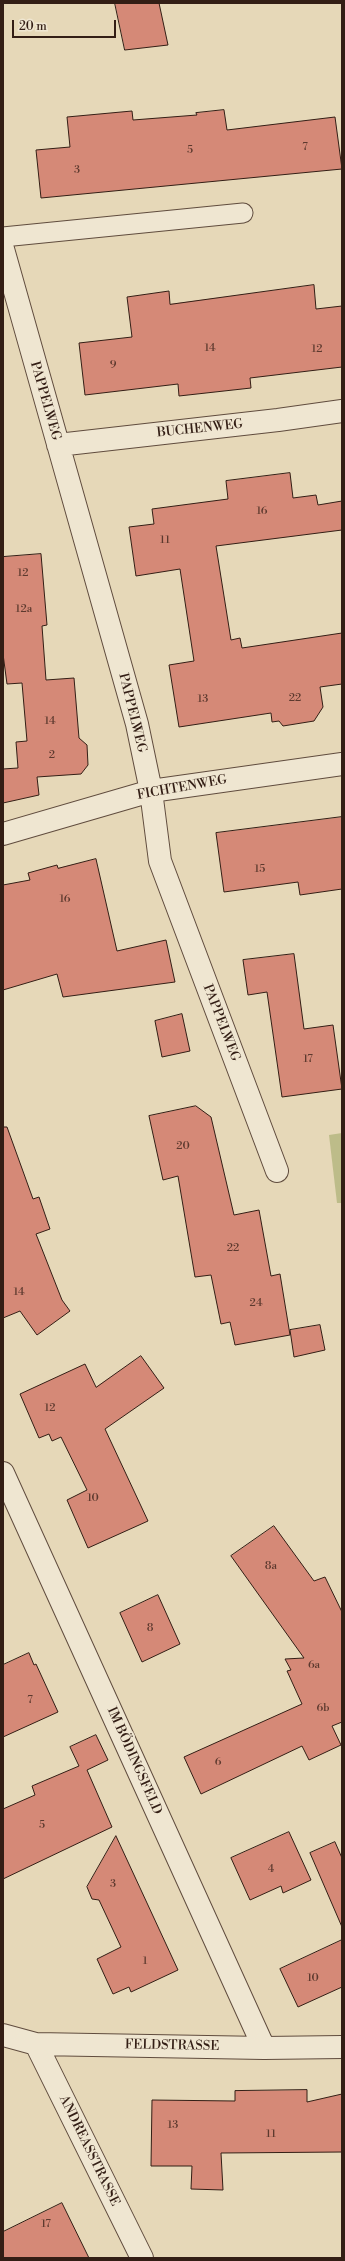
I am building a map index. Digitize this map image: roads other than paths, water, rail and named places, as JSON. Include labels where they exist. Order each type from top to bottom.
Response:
[{"type":"street","name":"PAPPELWEG","points":[[3,249],[136,724],[151,791],[160,861],[277,1171]]},
{"type":"street","name":"BUCHENWEG","points":[[58,445],[278,420],[342,411]]},
{"type":"street","name":"FICHTENWEG","points":[[3,834],[151,791],[342,764]]},
{"type":"street","name":"IM BÖDINGSFELD","points":[[3,1473],[264,2048]]},
{"type":"street","name":"FELDSTRASSE","points":[[3,2035],[36,2044],[264,2048],[342,2047]]},
{"type":"street","name":"ANDREASSTRASSE","points":[[36,2044],[142,2258]]},
{"type":"lane","points":[[3,237],[243,213]]}]
